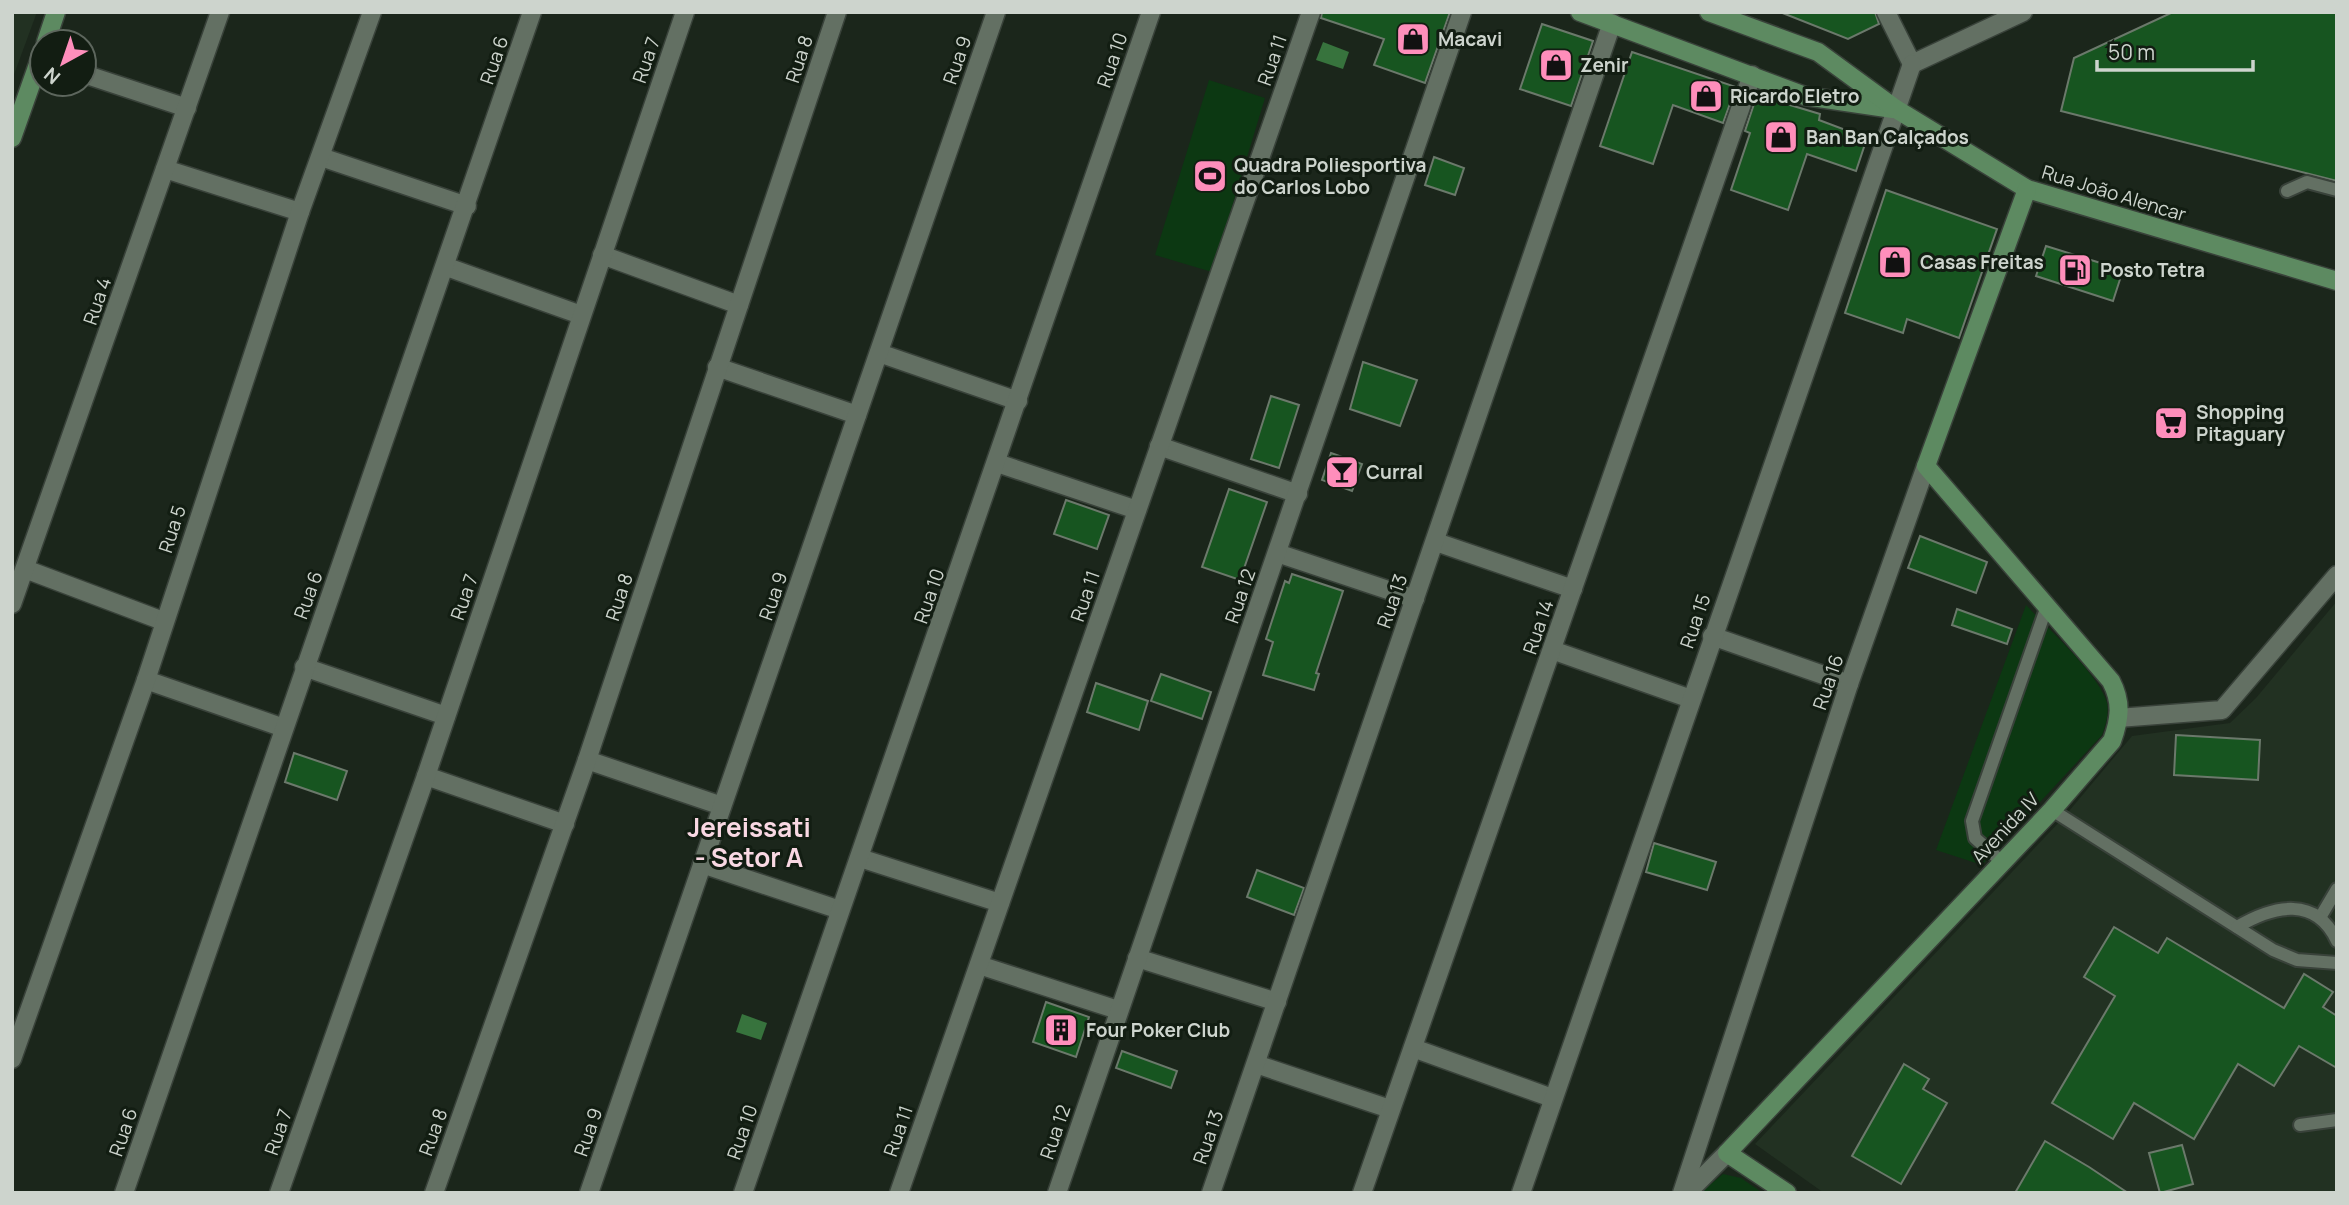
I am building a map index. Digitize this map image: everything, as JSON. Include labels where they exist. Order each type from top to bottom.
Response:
[{"type":"street","name":"Rua 4","points":[[12,604],[219,12]]},
{"type":"street","name":"Rua 5","points":[[12,1059],[146,680],[163,621],[300,212],[372,12]]},
{"type":"street","name":"Rua 6","points":[[124,1193],[304,667],[447,267],[533,12]]},
{"type":"street","name":"Rua 7","points":[[279,1193],[426,776],[685,12]]},
{"type":"street","name":"Rua 8","points":[[434,1193],[587,760],[837,12]]},
{"type":"street","name":"Rua 9","points":[[589,1193],[996,12]]},
{"type":"street","name":"Rua 10","points":[[743,1193],[998,463],[1151,12]]},
{"type":"street","name":"Rua 11","points":[[899,1193],[1311,12]]},
{"type":"street","name":"Rua 12","points":[[1057,1193],[1462,12]]},
{"type":"street","points":[[1580,12],[1805,96],[1896,109]]},
{"type":"street","name":"Rua João Alencar","points":[[1709,12],[1728,16],[1818,52],[1896,109],[2027,189],[2337,281]]},
{"type":"street","points":[[1886,12],[1912,64],[2023,12]]},
{"type":"street","name":"Rua 13","points":[[1211,1193],[1612,23]]},
{"type":"street","name":"Rua 15","points":[[1521,1193],[1912,64]]},
{"type":"street","name":"Rua 14","points":[[1362,1193],[1752,75]]},
{"type":"street","points":[[98,79],[187,108]]},
{"type":"street","points":[[12,138],[28,94]]},
{"type":"street","points":[[321,158],[467,206]]},
{"type":"street","points":[[165,169],[300,212]]},
{"type":"street","name":"Rua 16","points":[[1685,1193],[1849,684],[2027,189]]},
{"type":"street","points":[[602,255],[739,305]]},
{"type":"street","points":[[447,267],[581,315]]},
{"type":"street","points":[[879,353],[1018,401]]},
{"type":"street","points":[[717,367],[857,415]]},
{"type":"street","points":[[1159,446],[1298,494]]},
{"type":"street","points":[[998,463],[1137,510]]},
{"type":"street","points":[[1926,466],[2111,681],[2119,696],[2118,718],[2222,710],[2337,575]]},
{"type":"street","points":[[1436,542],[1573,589]]},
{"type":"street","points":[[1277,553],[1415,599]]},
{"type":"street","points":[[25,569],[163,621]]},
{"type":"street","points":[[1712,636],[1849,684]]},
{"type":"street","points":[[1552,650],[1690,699]]},
{"type":"street","points":[[304,667],[446,716]]},
{"type":"street","points":[[146,680],[284,728]]},
{"type":"street","name":"Avenida IV","points":[[1685,1193],[1727,1153],[2052,810],[2112,741],[2118,718]]},
{"type":"street","points":[[587,760],[722,806]]},
{"type":"street","points":[[426,776],[565,824]]},
{"type":"street","points":[[860,858],[1000,903]]},
{"type":"street","points":[[702,864],[840,910]]},
{"type":"street","points":[[1137,958],[1277,1002]]},
{"type":"street","points":[[979,965],[1118,1010]]},
{"type":"street","points":[[1413,1048],[1552,1098]]},
{"type":"street","points":[[1256,1064],[1390,1109]]},
{"type":"street","points":[[1727,1153],[1787,1193]]},
{"type":"lane","points":[[2287,191],[2307,181],[2337,190]]},
{"type":"lane","points":[[2002,862],[1975,838],[1972,821],[2047,606]]},
{"type":"lane","points":[[2052,810],[2237,927],[2297,960],[2337,963]]},
{"type":"lane","points":[[2321,916],[2337,889]]},
{"type":"lane","points":[[2237,927],[2267,912],[2303,910],[2321,916],[2337,942]]},
{"type":"lane","points":[[2300,1125],[2337,1120]]},
{"type":"shaded area","points":[[12,12],[37,12],[31,28],[28,28],[28,36],[12,80]]},
{"type":"shaded area","points":[[1323,42],[1349,52],[1343,69],[1316,60]]},
{"type":"shaded area","name":"Quadra Poliesportiva do Carlos Lobo","points":[[1209,80],[1265,98],[1212,272],[1155,255]]},
{"type":"shaded area","points":[[2337,601],[2337,1193],[1824,1193],[1755,1144],[2064,817],[2132,736],[2230,723],[2256,698]]},
{"type":"shaded area","points":[[2026,605],[2095,680],[2107,703],[2107,719],[2102,735],[1982,865],[1936,850]]},
{"type":"shaded area","points":[[742,1014],[767,1023],[761,1040],[736,1032]]},
{"type":"shaded area","points":[[1723,1174],[1741,1178],[1763,1193],[1700,1193]]},
{"type":"building","name":"Macavi","points":[[1322,12],[1450,12],[1425,83],[1374,65],[1384,39],[1321,18]]},
{"type":"building","points":[[1780,12],[1875,12],[1879,24],[1848,39]]},
{"type":"building","points":[[2173,12],[2337,12],[2337,181],[2061,111],[2074,58]]},
{"type":"building","name":"Zenir","points":[[1542,24],[1593,41],[1571,106],[1520,89]]},
{"type":"building","points":[[1632,52],[1736,87],[1723,123],[1673,105],[1653,164],[1600,146]]},
{"type":"building","name":"Ban Ban Calçados","points":[[1757,95],[1820,114],[1819,120],[1867,138],[1856,171],[1807,154],[1788,210],[1731,190],[1750,133],[1745,131]]},
{"type":"building","points":[[1434,157],[1464,168],[1455,195],[1425,185]]},
{"type":"building","points":[[1886,190],[1997,229],[1959,338],[1907,319],[1903,333],[1845,313]]},
{"type":"building","points":[[2046,246],[2123,270],[2113,301],[2036,276]]},
{"type":"building","points":[[1363,362],[1417,380],[1400,426],[1350,409]]},
{"type":"building","points":[[1271,396],[1299,405],[1279,468],[1251,459]]},
{"type":"building","name":"Curral","points":[[1331,453],[1362,464],[1352,491],[1322,480]]},
{"type":"building","points":[[1229,489],[1267,502],[1240,580],[1202,567]]},
{"type":"building","points":[[1066,500],[1109,515],[1097,549],[1054,534]]},
{"type":"building","points":[[1920,536],[1987,562],[1976,593],[1908,568]]},
{"type":"building","points":[[1292,574],[1343,591],[1316,673],[1319,674],[1314,690],[1263,675],[1273,642],[1266,639],[1285,581],[1289,583]]},
{"type":"building","points":[[1957,609],[2012,629],[2007,644],[1952,625]]},
{"type":"building","points":[[1161,674],[1211,692],[1202,719],[1151,701]]},
{"type":"building","points":[[1096,683],[1148,701],[1139,730],[1087,712]]},
{"type":"building","points":[[2176,735],[2260,740],[2258,780],[2174,775]]},
{"type":"building","points":[[294,753],[347,771],[337,800],[285,782]]},
{"type":"building","points":[[1654,843],[1716,862],[1707,890],[1646,872]]},
{"type":"building","points":[[1257,870],[1304,888],[1294,915],[1247,897]]},
{"type":"building","points":[[2114,927],[2158,953],[2167,938],[2284,1008],[2304,974],[2333,992],[2323,1007],[2337,1016],[2337,1068],[2299,1046],[2274,1086],[2238,1064],[2194,1139],[2134,1103],[2113,1139],[2052,1103],[2115,996],[2084,977]]},
{"type":"building","name":"Four Poker Club","points":[[1046,1002],[1089,1017],[1076,1057],[1033,1042]]},
{"type":"building","points":[[1122,1051],[1177,1071],[1171,1088],[1116,1068]]},
{"type":"building","points":[[1904,1064],[1929,1079],[1923,1089],[1947,1103],[1901,1184],[1852,1156]]},
{"type":"building","points":[[2045,1141],[2089,1167],[2128,1193],[2015,1193]]},
{"type":"building","points":[[2182,1145],[2193,1184],[2160,1193],[2149,1153]]},
{"type":"place","name":"Macavi","points":[[1413,39]]},
{"type":"place","name":"Zenir","points":[[1556,65]]},
{"type":"place","name":"Ricardo Eletro","points":[[1706,96]]},
{"type":"place","name":"Ban Ban Calçados","points":[[1781,137]]},
{"type":"place","name":"Quadra Poliesportiva do Carlos Lobo","points":[[1210,176]]},
{"type":"place","name":"Casas Freitas","points":[[1895,262]]},
{"type":"place","name":"Posto Tetra","points":[[2075,270]]},
{"type":"place","name":"Shopping Pitaguary","points":[[2171,423]]},
{"type":"place","name":"Curral","points":[[1342,472]]},
{"type":"place","name":"Four Poker Club","points":[[1061,1030]]},
{"type":"district","name":"Jereissati - Setor A","points":[[749,843]]}]
